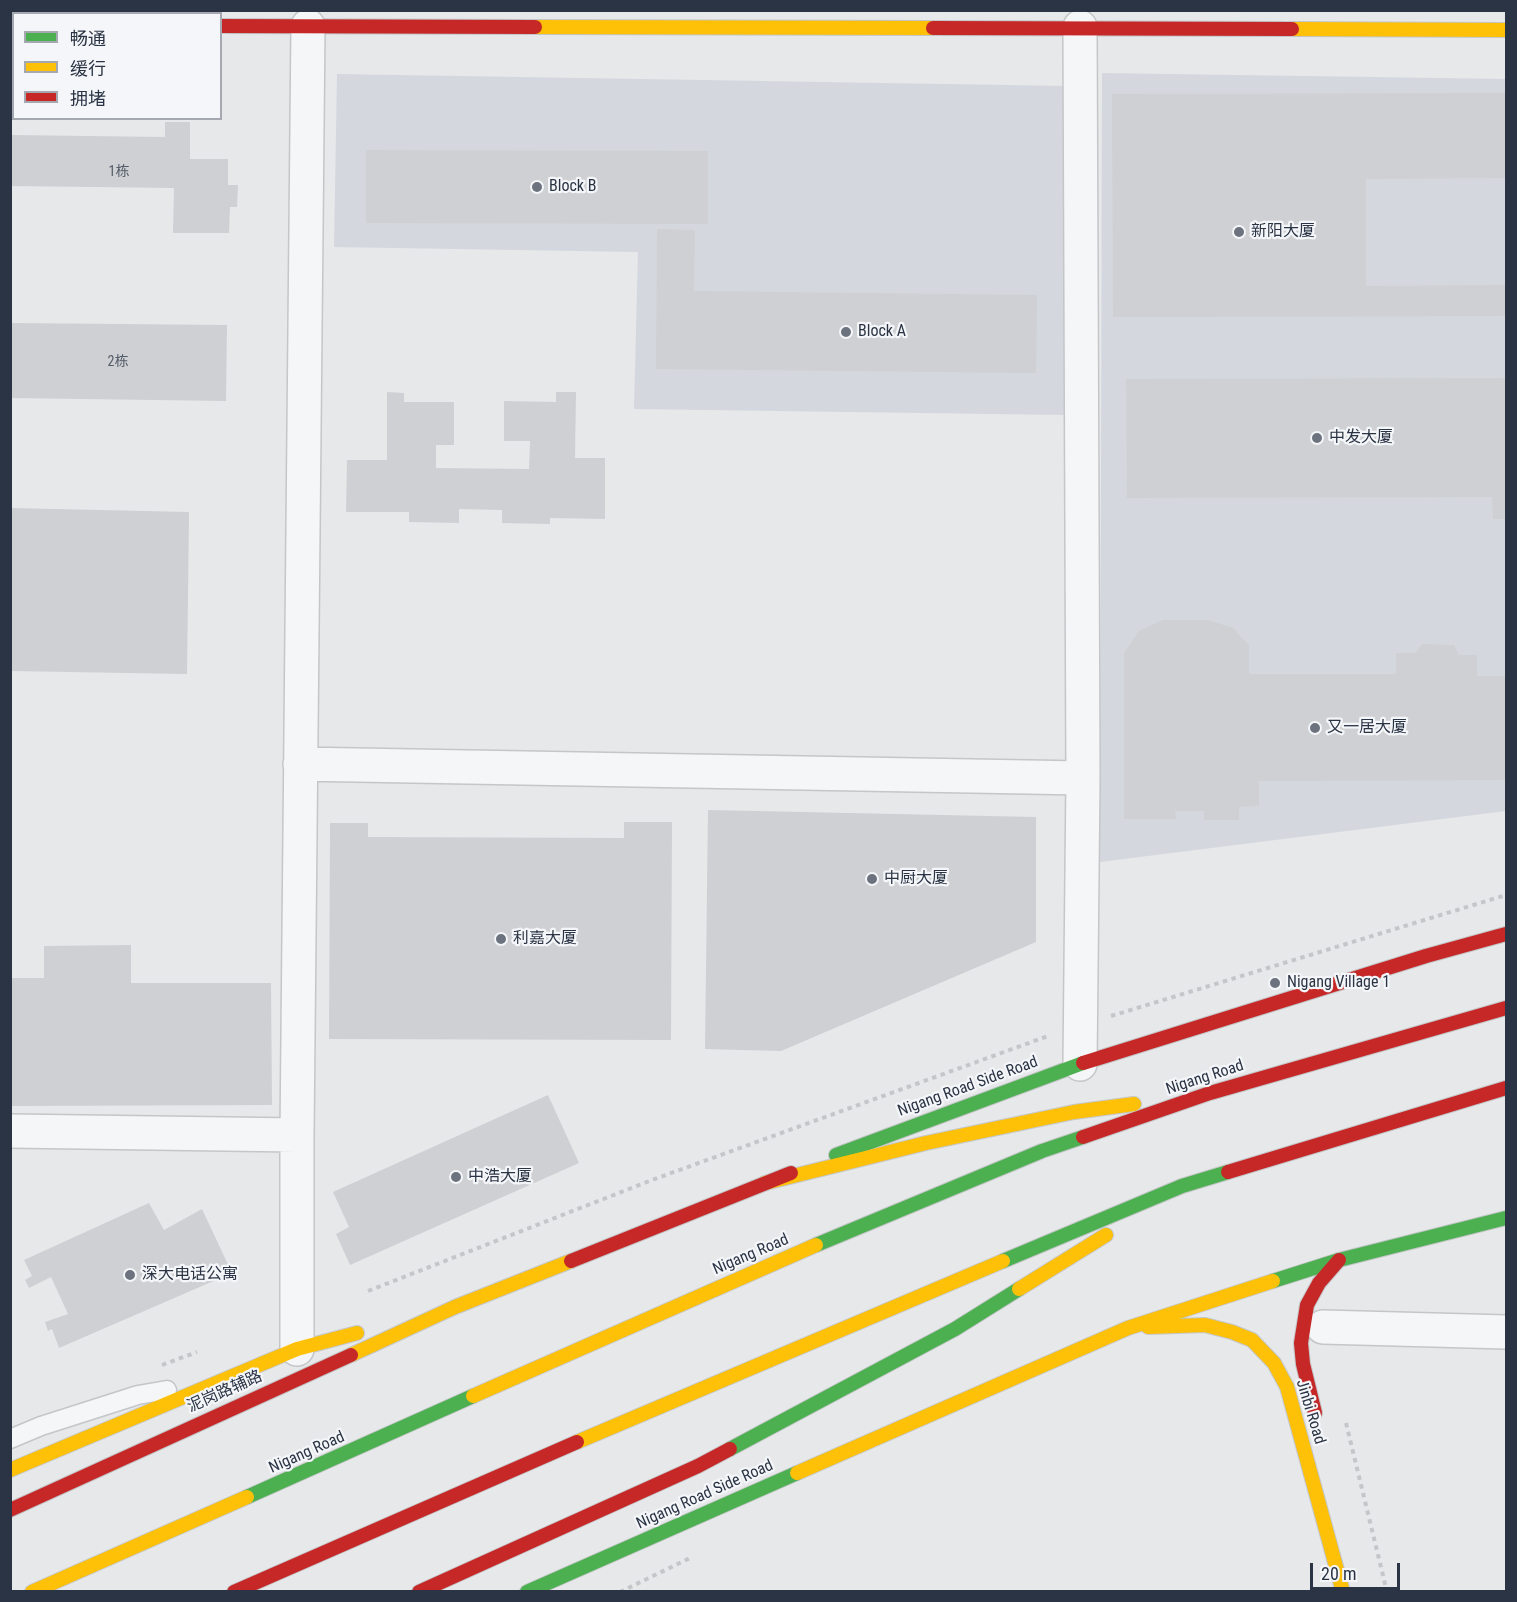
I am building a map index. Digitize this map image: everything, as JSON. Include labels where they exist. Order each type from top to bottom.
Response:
[{"type":"main road","points":[[222,26],[308,26],[526,19],[865,19],[1080,27],[1206,19],[1506,30]]},
{"type":"main road","name":"Nigang Road Side Road","points":[[455,1307],[908,1126],[1080,1064],[1381,970],[1506,934]]},
{"type":"main road","name":"Nigang Road","points":[[32,1592],[897,1210],[1042,1151],[1210,1093],[1419,1031],[1506,1008]]},
{"type":"main road","points":[[234,1592],[739,1372],[1182,1186],[1506,1088]]},
{"type":"main road","points":[[765,1183],[926,1143],[1074,1112],[1210,1093]]},
{"type":"main road","points":[[419,1592],[698,1466],[945,1335],[1182,1186]]},
{"type":"main road","name":"Nigang Road Side Road","points":[[527,1592],[1128,1328],[1339,1260],[1506,1218]]},
{"type":"main road","name":"Jinbi Road","points":[[1320,1432],[1303,1364],[1301,1343],[1307,1305],[1319,1283],[1339,1260]]},
{"type":"main road","points":[[10,1470],[214,1382],[297,1349],[455,1307]]},
{"type":"main road","name":"泥岗路辅路","points":[[10,1510],[455,1307]]},
{"type":"main road","name":"Jinbi Road","points":[[1128,1328],[1205,1325],[1252,1340],[1264,1351],[1287,1387],[1343,1592]]},
{"type":"street","points":[[297,1349],[300,764],[308,26]]},
{"type":"street","points":[[1080,27],[1083,778],[1080,1064]]},
{"type":"street","points":[[300,764],[1083,778]]},
{"type":"street","points":[[10,1131],[297,1135]]},
{"type":"street","points":[[1323,1327],[1506,1332]]},
{"type":"lane","points":[[10,1438],[138,1395],[214,1382]]},
{"type":"path","points":[[1108,1017],[1506,895]]},
{"type":"path","points":[[368,1291],[652,1180],[1052,1034]]},
{"type":"path","points":[[1344,1417],[1387,1592]]},
{"type":"shaded area","points":[[1102,73],[1506,79],[1506,811],[1100,862]]},
{"type":"shaded area","points":[[337,74],[1066,86],[1064,415],[634,409],[638,252],[334,247]]},
{"type":"building","name":"新阳大厦","points":[[1506,93],[1506,178],[1366,179],[1366,286],[1506,285],[1506,316],[1113,317],[1112,94]]},
{"type":"building","points":[[165,122],[190,122],[190,159],[228,159],[228,185],[238,185],[237,207],[230,207],[229,233],[173,233],[174,188],[10,186],[10,135],[165,137]]},
{"type":"building","name":"Block B","points":[[366,150],[708,151],[708,224],[366,223]]},
{"type":"building","name":"Block A","points":[[657,229],[695,230],[694,291],[1037,295],[1036,373],[656,369]]},
{"type":"building","points":[[10,323],[227,325],[226,401],[10,398]]},
{"type":"building","name":"中发大厦","points":[[1506,378],[1506,519],[1493,519],[1492,497],[1127,498],[1126,379]]},
{"type":"building","points":[[387,392],[404,393],[404,402],[454,402],[454,445],[436,445],[436,468],[529,469],[530,441],[504,441],[504,401],[556,402],[556,392],[576,392],[575,458],[605,458],[605,519],[550,518],[550,524],[502,523],[502,510],[459,509],[459,523],[409,522],[409,512],[346,512],[347,460],[387,460]]},
{"type":"building","points":[[10,508],[189,512],[187,674],[10,671]]},
{"type":"building","name":"又一居大厦","points":[[1163,620],[1208,620],[1233,628],[1249,646],[1249,674],[1396,674],[1396,653],[1416,653],[1422,644],[1454,645],[1459,655],[1477,655],[1477,676],[1506,676],[1506,780],[1259,781],[1259,806],[1239,807],[1239,820],[1204,820],[1204,811],[1175,811],[1176,819],[1124,819],[1124,653],[1139,631]]},
{"type":"building","name":"中厨大厦","points":[[708,810],[1036,817],[1036,942],[781,1051],[705,1049]]},
{"type":"building","name":"利嘉大厦","points":[[624,822],[672,822],[671,1040],[329,1039],[330,823],[368,823],[368,837],[624,838]]},
{"type":"building","points":[[131,945],[131,983],[271,983],[272,1105],[10,1106],[10,978],[44,978],[44,946]]},
{"type":"building","name":"中浩大厦","points":[[548,1095],[579,1163],[350,1265],[336,1234],[349,1227],[333,1192]]},
{"type":"building","name":"深大电话公寓","points":[[149,1203],[164,1230],[202,1209],[232,1273],[59,1348],[52,1329],[48,1331],[45,1322],[68,1314],[51,1277],[29,1288],[25,1280],[32,1276],[24,1260]]},
{"type":"traffic: fast","points":[[836,1155],[1083,1063]]},
{"type":"traffic: fast","points":[[816,1245],[1042,1151],[1083,1137]]},
{"type":"traffic: fast","points":[[1003,1261],[1182,1186],[1228,1172]]},
{"type":"traffic: fast","points":[[1273,1281],[1339,1260],[1506,1218]]},
{"type":"traffic: fast","points":[[730,1449],[955,1329],[1019,1289]]},
{"type":"traffic: fast","points":[[247,1497],[473,1396]]},
{"type":"traffic: fast","points":[[527,1592],[797,1473]]},
{"type":"traffic: slow","points":[[535,27],[933,28]]},
{"type":"traffic: slow","points":[[1292,29],[1506,30]]},
{"type":"traffic: slow","points":[[765,1183],[926,1143],[1074,1112],[1134,1104]]},
{"type":"traffic: slow","points":[[1019,1289],[1106,1235]]},
{"type":"traffic: slow","points":[[473,1396],[816,1245]]},
{"type":"traffic: slow","points":[[351,1355],[455,1307],[571,1261]]},
{"type":"traffic: slow","points":[[577,1442],[1003,1261]]},
{"type":"traffic: slow","points":[[797,1473],[1128,1328],[1273,1281]]},
{"type":"traffic: slow","points":[[1148,1327],[1205,1325],[1232,1332],[1252,1340],[1274,1363],[1287,1387],[1343,1592]]},
{"type":"traffic: slow","points":[[10,1470],[297,1349],[357,1333]]},
{"type":"traffic: slow","points":[[32,1592],[247,1497]]},
{"type":"traffic: jam","points":[[222,26],[535,27]]},
{"type":"traffic: jam","points":[[933,28],[1292,29]]},
{"type":"traffic: jam","points":[[1083,1063],[1426,956],[1506,934]]},
{"type":"traffic: jam","points":[[1083,1137],[1210,1093],[1506,1008]]},
{"type":"traffic: jam","points":[[1228,1172],[1506,1088]]},
{"type":"traffic: jam","points":[[571,1261],[791,1173]]},
{"type":"traffic: jam","points":[[1315,1413],[1303,1364],[1301,1343],[1307,1305],[1319,1283],[1339,1260]]},
{"type":"traffic: jam","points":[[10,1510],[351,1355]]},
{"type":"traffic: jam","points":[[234,1592],[577,1442]]},
{"type":"traffic: jam","points":[[419,1592],[698,1466],[730,1449]]},
{"type":"place","name":"Block B","points":[[537,187]]},
{"type":"place","name":"新阳大厦","points":[[1239,232]]},
{"type":"place","name":"Block A","points":[[846,332]]},
{"type":"place","name":"中发大厦","points":[[1317,438]]},
{"type":"place","name":"又一居大厦","points":[[1315,728]]},
{"type":"place","name":"中厨大厦","points":[[872,879]]},
{"type":"place","name":"利嘉大厦","points":[[501,939]]},
{"type":"place","name":"Nigang Village 1","points":[[1275,983]]},
{"type":"place","name":"中浩大厦","points":[[456,1177]]},
{"type":"place","name":"深大电话公寓","points":[[130,1275]]}]
